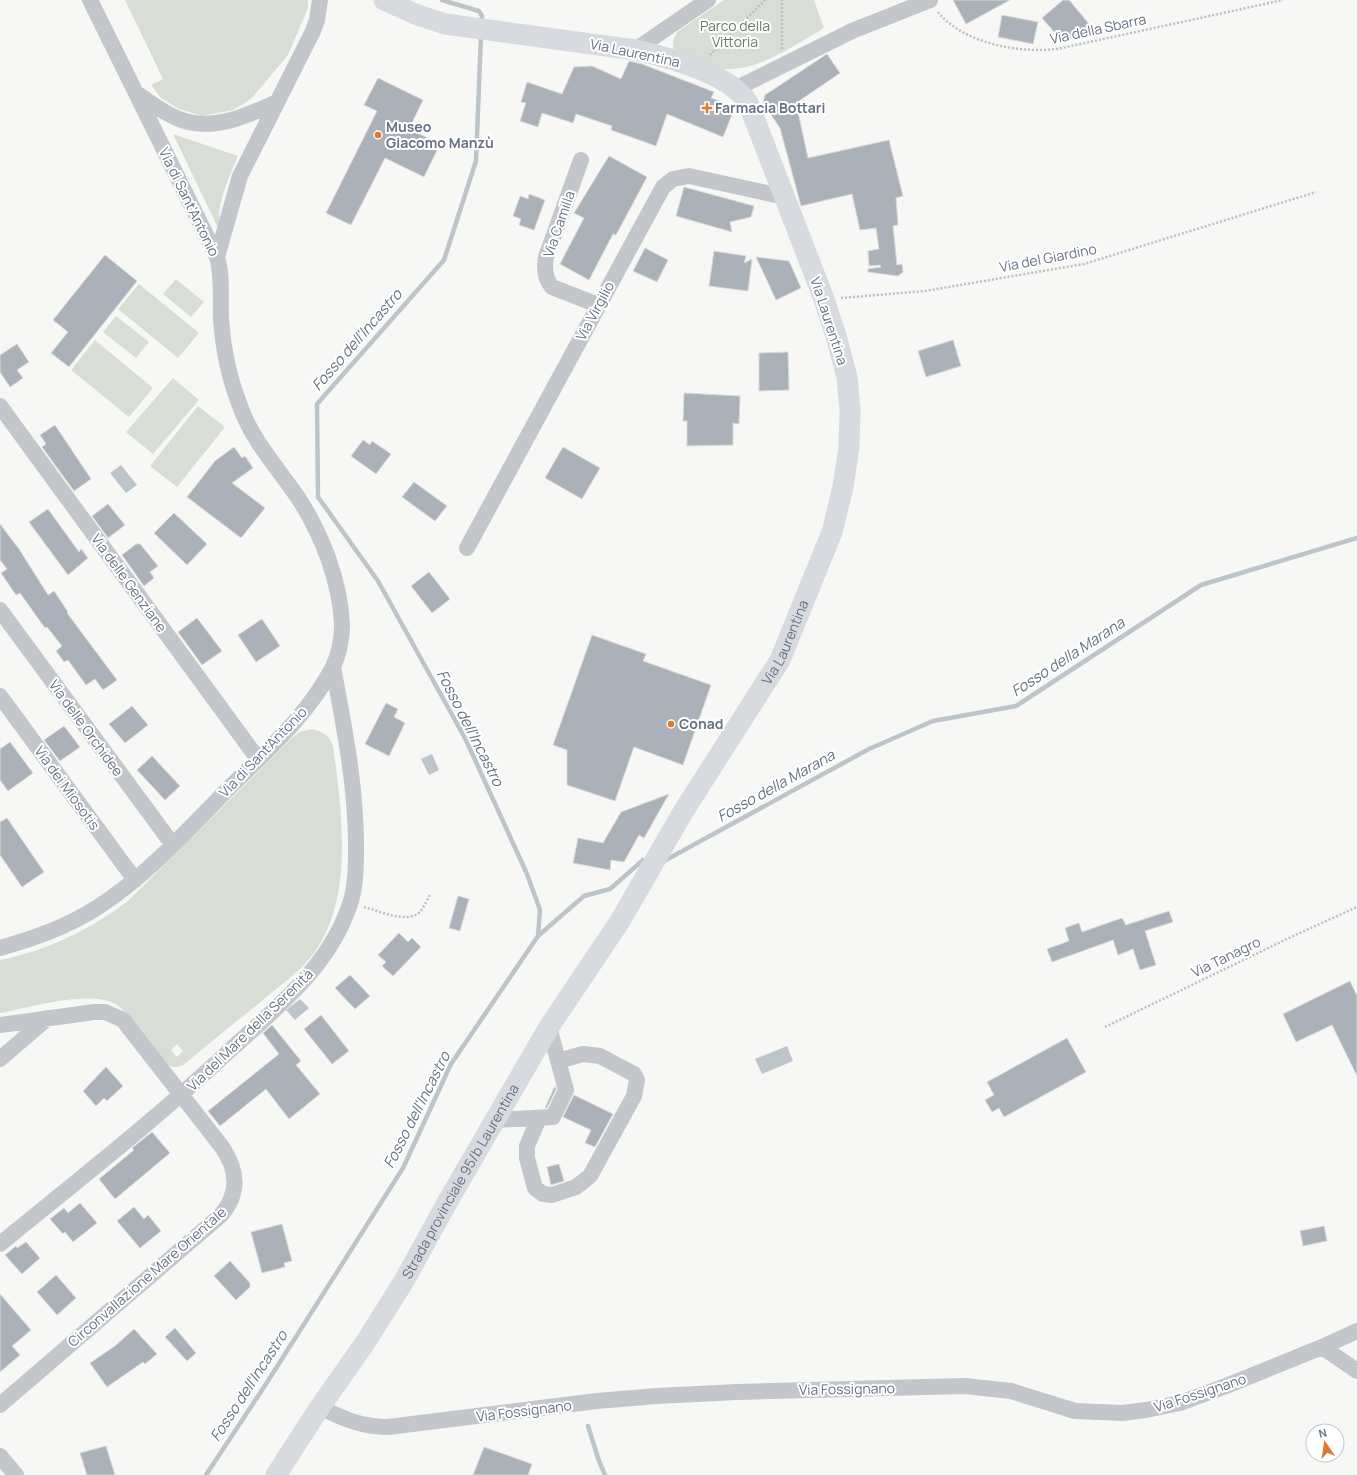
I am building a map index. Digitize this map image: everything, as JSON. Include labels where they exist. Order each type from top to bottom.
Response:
[{"type":"main road","name":"Via Laurentina","points":[[384,0],[428,19],[457,25],[635,50],[697,68],[735,89],[744,96],[749,105],[824,299],[841,353],[847,377],[850,410],[846,470],[832,532],[780,660],[683,812],[641,884]]},
{"type":"main road","name":"Strada provinciale 95/b Laurentina","points":[[276,1475],[320,1407],[366,1343],[404,1281],[548,1027],[620,921],[641,884]]},
{"type":"street","name":"Via di Sant'Antonio","points":[[0,948],[67,924],[98,907],[135,880],[297,720],[313,700],[333,667],[339,648],[342,625],[339,601],[324,549],[298,498],[259,445],[246,421],[236,397],[224,340],[220,270],[217,258],[90,0]]},
{"type":"street","points":[[217,258],[240,176],[315,26],[320,0]]},
{"type":"street","points":[[635,50],[708,0]]},
{"type":"street","points":[[735,89],[837,38],[882,18],[930,0]]},
{"type":"street","points":[[136,93],[178,119],[204,123],[220,122],[237,118],[277,102]]},
{"type":"street","name":"Via Camilla","points":[[581,160],[546,257],[545,270],[548,282],[552,287],[598,305]]},
{"type":"street","name":"Via Virgilio","points":[[467,548],[658,193],[663,187],[673,179],[684,176],[695,177],[785,197]]},
{"type":"street","name":"Via delle Genziane","points":[[0,406],[258,759]]},
{"type":"street","name":"Via delle Orchidee","points":[[0,610],[173,844]]},
{"type":"street","name":"Via del Mare della Serenità","points":[[0,1244],[181,1096],[305,980],[332,944],[350,903],[355,878],[356,856],[354,805],[348,749],[333,667]]},
{"type":"street","name":"Via dei Miosotis","points":[[0,696],[135,880]]},
{"type":"street","name":"Circonvallazione Mare Orientale","points":[[0,1025],[94,1012],[105,1012],[120,1018],[129,1027],[222,1147],[231,1161],[236,1181],[234,1193],[229,1205],[214,1221],[0,1405]]},
{"type":"street","points":[[0,1059],[48,1018]]},
{"type":"street","points":[[495,1120],[553,1117],[566,1090],[548,1027]]},
{"type":"street","points":[[539,1118],[527,1146],[527,1158],[535,1188],[543,1194],[552,1194],[576,1187],[590,1176],[634,1096],[637,1085],[634,1074],[600,1056],[583,1054],[558,1061]]},
{"type":"street","name":"Via Fossignano","points":[[320,1407],[342,1419],[356,1424],[388,1427],[657,1396],[753,1391],[972,1386],[1011,1390],[1075,1411],[1100,1414],[1122,1413],[1155,1409],[1197,1397],[1322,1347],[1357,1331]]},
{"type":"street","points":[[1322,1347],[1357,1371]]},
{"type":"street","points":[[0,1456],[16,1475]]},
{"type":"path","points":[[697,68],[765,0]]},
{"type":"path","points":[[782,0],[782,66]]},
{"type":"path","name":"Via della Sbarra","points":[[930,0],[943,18],[965,35],[1012,48],[1044,50],[1070,47],[1283,0]]},
{"type":"path","name":"Via del Giardino","points":[[824,299],[925,291],[1084,264],[1316,192]]},
{"type":"path","points":[[350,903],[399,916],[412,916],[420,911],[430,895]]},
{"type":"path","name":"Via Tanagro","points":[[1105,1028],[1291,936],[1357,908]]},
{"type":"green space","points":[[125,0],[308,0],[308,8],[288,55],[251,99],[233,110],[202,116],[179,109],[161,98],[151,85],[163,79]]},
{"type":"green space","name":"Parco della Vittoria","points":[[724,0],[814,0],[824,28],[773,57],[745,67],[730,69],[711,67],[675,52],[673,42],[677,32]]},
{"type":"green space","points":[[173,134],[238,156],[223,193],[219,213],[220,232]]},
{"type":"green space","points":[[176,279],[204,302],[191,317],[163,294]]},
{"type":"green space","points":[[139,284],[199,333],[178,358],[118,309]]},
{"type":"green space","points":[[116,316],[149,342],[136,358],[103,332]]},
{"type":"green space","points":[[95,340],[153,388],[129,417],[71,370]]},
{"type":"green space","points":[[173,378],[199,400],[153,454],[126,432]]},
{"type":"green space","points":[[198,406],[225,427],[177,487],[150,466]]},
{"type":"green space","points":[[311,729],[319,731],[327,736],[333,746],[342,827],[340,883],[334,910],[325,935],[311,957],[300,969],[183,1065],[176,1067],[171,1067],[165,1063],[127,1014],[111,1002],[97,999],[63,1000],[0,1013],[0,960],[34,951],[68,938],[115,911],[129,900],[299,732]],"holes":[[[177,1044],[183,1051],[177,1057],[171,1050]]]},
{"type":"shaded area","points":[[121,465],[137,485],[126,493],[110,473]]},
{"type":"shaded area","points":[[432,754],[439,770],[429,775],[421,759]]},
{"type":"shaded area","points":[[300,999],[309,1008],[295,1020],[286,1010]]},
{"type":"shaded area","points":[[787,1046],[793,1061],[762,1074],[755,1059]]},
{"type":"building","points":[[953,0],[1010,0],[966,24]]},
{"type":"building","points":[[1063,0],[1069,0],[1090,25],[1074,38],[1062,41],[1042,18]]},
{"type":"building","points":[[1002,15],[1038,22],[1033,44],[998,37]]},
{"type":"building","points":[[827,54],[840,73],[796,103],[808,158],[889,140],[903,196],[896,198],[898,225],[893,226],[897,265],[902,264],[903,272],[898,276],[868,272],[868,269],[881,267],[880,265],[869,266],[868,251],[879,249],[876,228],[860,230],[852,194],[801,206],[780,128],[763,103],[765,95]]},
{"type":"building","points":[[629,61],[642,64],[714,92],[711,98],[735,107],[723,137],[667,114],[656,146],[611,130],[612,126],[576,114],[573,123],[542,113],[538,127],[520,121],[526,103],[521,102],[527,82],[562,94],[574,67],[592,66],[621,79]]},
{"type":"building","points":[[378,78],[423,100],[409,129],[440,144],[424,177],[385,158],[351,225],[326,213],[377,111],[364,105]]},
{"type":"building","points":[[609,156],[647,177],[616,235],[613,234],[589,280],[560,264],[584,218],[574,213]]},
{"type":"building","points":[[684,187],[754,206],[751,217],[730,222],[732,232],[676,216]]},
{"type":"building","points":[[529,194],[545,200],[534,230],[519,225],[521,219],[513,216],[520,196],[528,199]]},
{"type":"building","points":[[645,248],[668,260],[657,282],[633,271]]},
{"type":"building","points":[[714,251],[746,256],[744,263],[752,259],[748,291],[709,286]]},
{"type":"building","points":[[105,255],[137,281],[69,367],[51,353],[68,332],[53,320]]},
{"type":"building","points":[[756,257],[789,261],[801,288],[776,300]]},
{"type":"building","points":[[953,340],[961,366],[926,377],[918,351]]},
{"type":"building","points":[[17,344],[29,362],[17,370],[23,378],[10,387],[0,372],[0,355]]},
{"type":"building","points":[[788,352],[789,390],[759,391],[759,353]]},
{"type":"building","points":[[684,393],[740,396],[739,424],[733,423],[733,445],[687,446],[687,421],[683,421]]},
{"type":"building","points":[[55,425],[91,479],[74,491],[42,447],[46,444],[40,435]]},
{"type":"building","points":[[363,440],[370,445],[372,441],[391,454],[376,474],[351,456]]},
{"type":"building","points":[[234,447],[242,458],[245,456],[253,468],[232,483],[265,508],[241,538],[187,497],[215,461]]},
{"type":"building","points":[[563,447],[600,468],[582,499],[545,478]]},
{"type":"building","points":[[414,482],[447,506],[435,521],[402,497]]},
{"type":"building","points":[[108,504],[125,525],[108,538],[92,516]]},
{"type":"building","points":[[48,509],[79,552],[81,549],[88,558],[68,575],[29,522]]},
{"type":"building","points":[[174,513],[207,544],[187,565],[154,533]]},
{"type":"building","points":[[0,524],[19,549],[48,595],[54,591],[68,612],[67,613],[117,680],[103,690],[95,679],[86,685],[68,660],[64,662],[56,651],[62,646],[47,627],[45,628],[20,593],[16,595],[1,573],[7,569],[0,560]]},
{"type":"building","points":[[136,544],[140,544],[158,566],[150,572],[154,578],[144,586],[122,555]]},
{"type":"building","points":[[429,572],[450,599],[432,613],[411,586]]},
{"type":"building","points":[[197,618],[222,651],[202,665],[178,632]]},
{"type":"building","points":[[262,619],[280,646],[256,662],[238,635]]},
{"type":"building","points":[[592,635],[646,654],[643,661],[711,685],[683,765],[634,747],[615,801],[567,785],[567,750],[553,745]]},
{"type":"building","points":[[386,703],[398,709],[394,717],[405,723],[389,756],[365,744]]},
{"type":"building","points":[[132,706],[148,725],[125,743],[109,724]]},
{"type":"building","points":[[64,726],[80,747],[60,761],[44,740]]},
{"type":"building","points":[[10,742],[33,773],[8,791],[0,780],[0,749]]},
{"type":"building","points":[[152,756],[180,786],[165,800],[137,770]]},
{"type":"building","points":[[669,794],[644,838],[639,835],[624,862],[611,860],[610,870],[573,863],[578,838],[603,843],[621,812]]},
{"type":"building","points":[[7,818],[44,872],[22,887],[0,855],[0,822]]},
{"type":"building","points":[[458,896],[469,899],[460,931],[449,928]]},
{"type":"building","points":[[1169,911],[1173,922],[1145,931],[1156,965],[1140,970],[1133,949],[1118,955],[1113,940],[1052,962],[1047,949],[1069,941],[1065,928],[1079,923],[1082,932],[1122,918],[1126,925]]},
{"type":"building","points":[[399,933],[408,942],[412,938],[421,947],[393,976],[382,966],[386,962],[378,955]]},
{"type":"building","points":[[350,975],[370,996],[355,1009],[335,988]]},
{"type":"building","points":[[1350,981],[1357,996],[1357,1076],[1332,1025],[1296,1042],[1283,1014]]},
{"type":"building","points":[[321,1015],[349,1051],[332,1064],[304,1029]]},
{"type":"building","points":[[272,1025],[301,1061],[296,1065],[320,1094],[289,1119],[266,1089],[220,1126],[208,1111],[279,1054],[263,1033]]},
{"type":"building","points":[[1067,1038],[1086,1072],[1004,1117],[999,1108],[992,1112],[985,1100],[994,1095],[987,1082]]},
{"type":"building","points":[[106,1067],[123,1086],[107,1101],[104,1098],[96,1106],[83,1091]]},
{"type":"building","points":[[555,1086],[556,1089],[547,1108],[545,1108]]},
{"type":"building","points":[[574,1095],[613,1114],[595,1147],[585,1143],[591,1130],[563,1117]]},
{"type":"building","points":[[152,1132],[170,1153],[115,1199],[99,1179],[134,1150],[132,1148]]},
{"type":"building","points":[[559,1164],[564,1181],[551,1185],[547,1167]]},
{"type":"building","points":[[80,1203],[97,1223],[73,1242],[65,1232],[63,1234],[50,1219],[64,1208],[68,1213]]},
{"type":"building","points":[[134,1207],[144,1219],[148,1215],[161,1231],[140,1248],[117,1221]]},
{"type":"building","points":[[282,1224],[292,1261],[284,1263],[285,1267],[262,1273],[251,1232]]},
{"type":"building","points":[[1324,1226],[1327,1241],[1303,1246],[1300,1231]]},
{"type":"building","points":[[26,1242],[40,1258],[22,1274],[5,1255],[16,1246],[17,1248]]},
{"type":"building","points":[[230,1261],[250,1283],[250,1287],[236,1300],[214,1276]]},
{"type":"building","points":[[56,1275],[76,1298],[57,1315],[37,1292]]},
{"type":"building","points":[[0,1294],[31,1330],[12,1346],[20,1355],[0,1372]]},
{"type":"building","points":[[175,1328],[196,1353],[187,1361],[165,1337]]},
{"type":"building","points":[[134,1329],[157,1354],[145,1364],[143,1362],[107,1387],[90,1363],[115,1346]]},
{"type":"building","points":[[106,1446],[115,1475],[87,1475],[80,1453]]},
{"type":"building","points":[[484,1447],[532,1464],[528,1475],[473,1475]]},
{"type":"waterway","name":"Fosso dell'Incastro","points":[[442,0],[479,11],[482,16],[482,24]]},
{"type":"waterway","name":"Fosso dell'Incastro","points":[[206,1475],[266,1384],[403,1168],[451,1064],[538,936],[540,910],[527,874],[466,740],[378,581],[318,497],[317,404],[444,260],[476,161],[481,35]]},
{"type":"waterway","name":"Fosso della Marana","points":[[664,861],[869,749],[933,721],[1016,706],[1201,585],[1357,538]]},
{"type":"waterway","name":"Fosso della Marana","points":[[538,936],[584,896],[610,889],[643,860]]},
{"type":"waterway","points":[[588,1426],[605,1475]]},
{"type":"place","name":"Farmacia Bottari","points":[[707,108]]},
{"type":"place","name":"Museo Giacomo Manzù","points":[[378,135]]},
{"type":"place","name":"Conad","points":[[671,724]]}]
